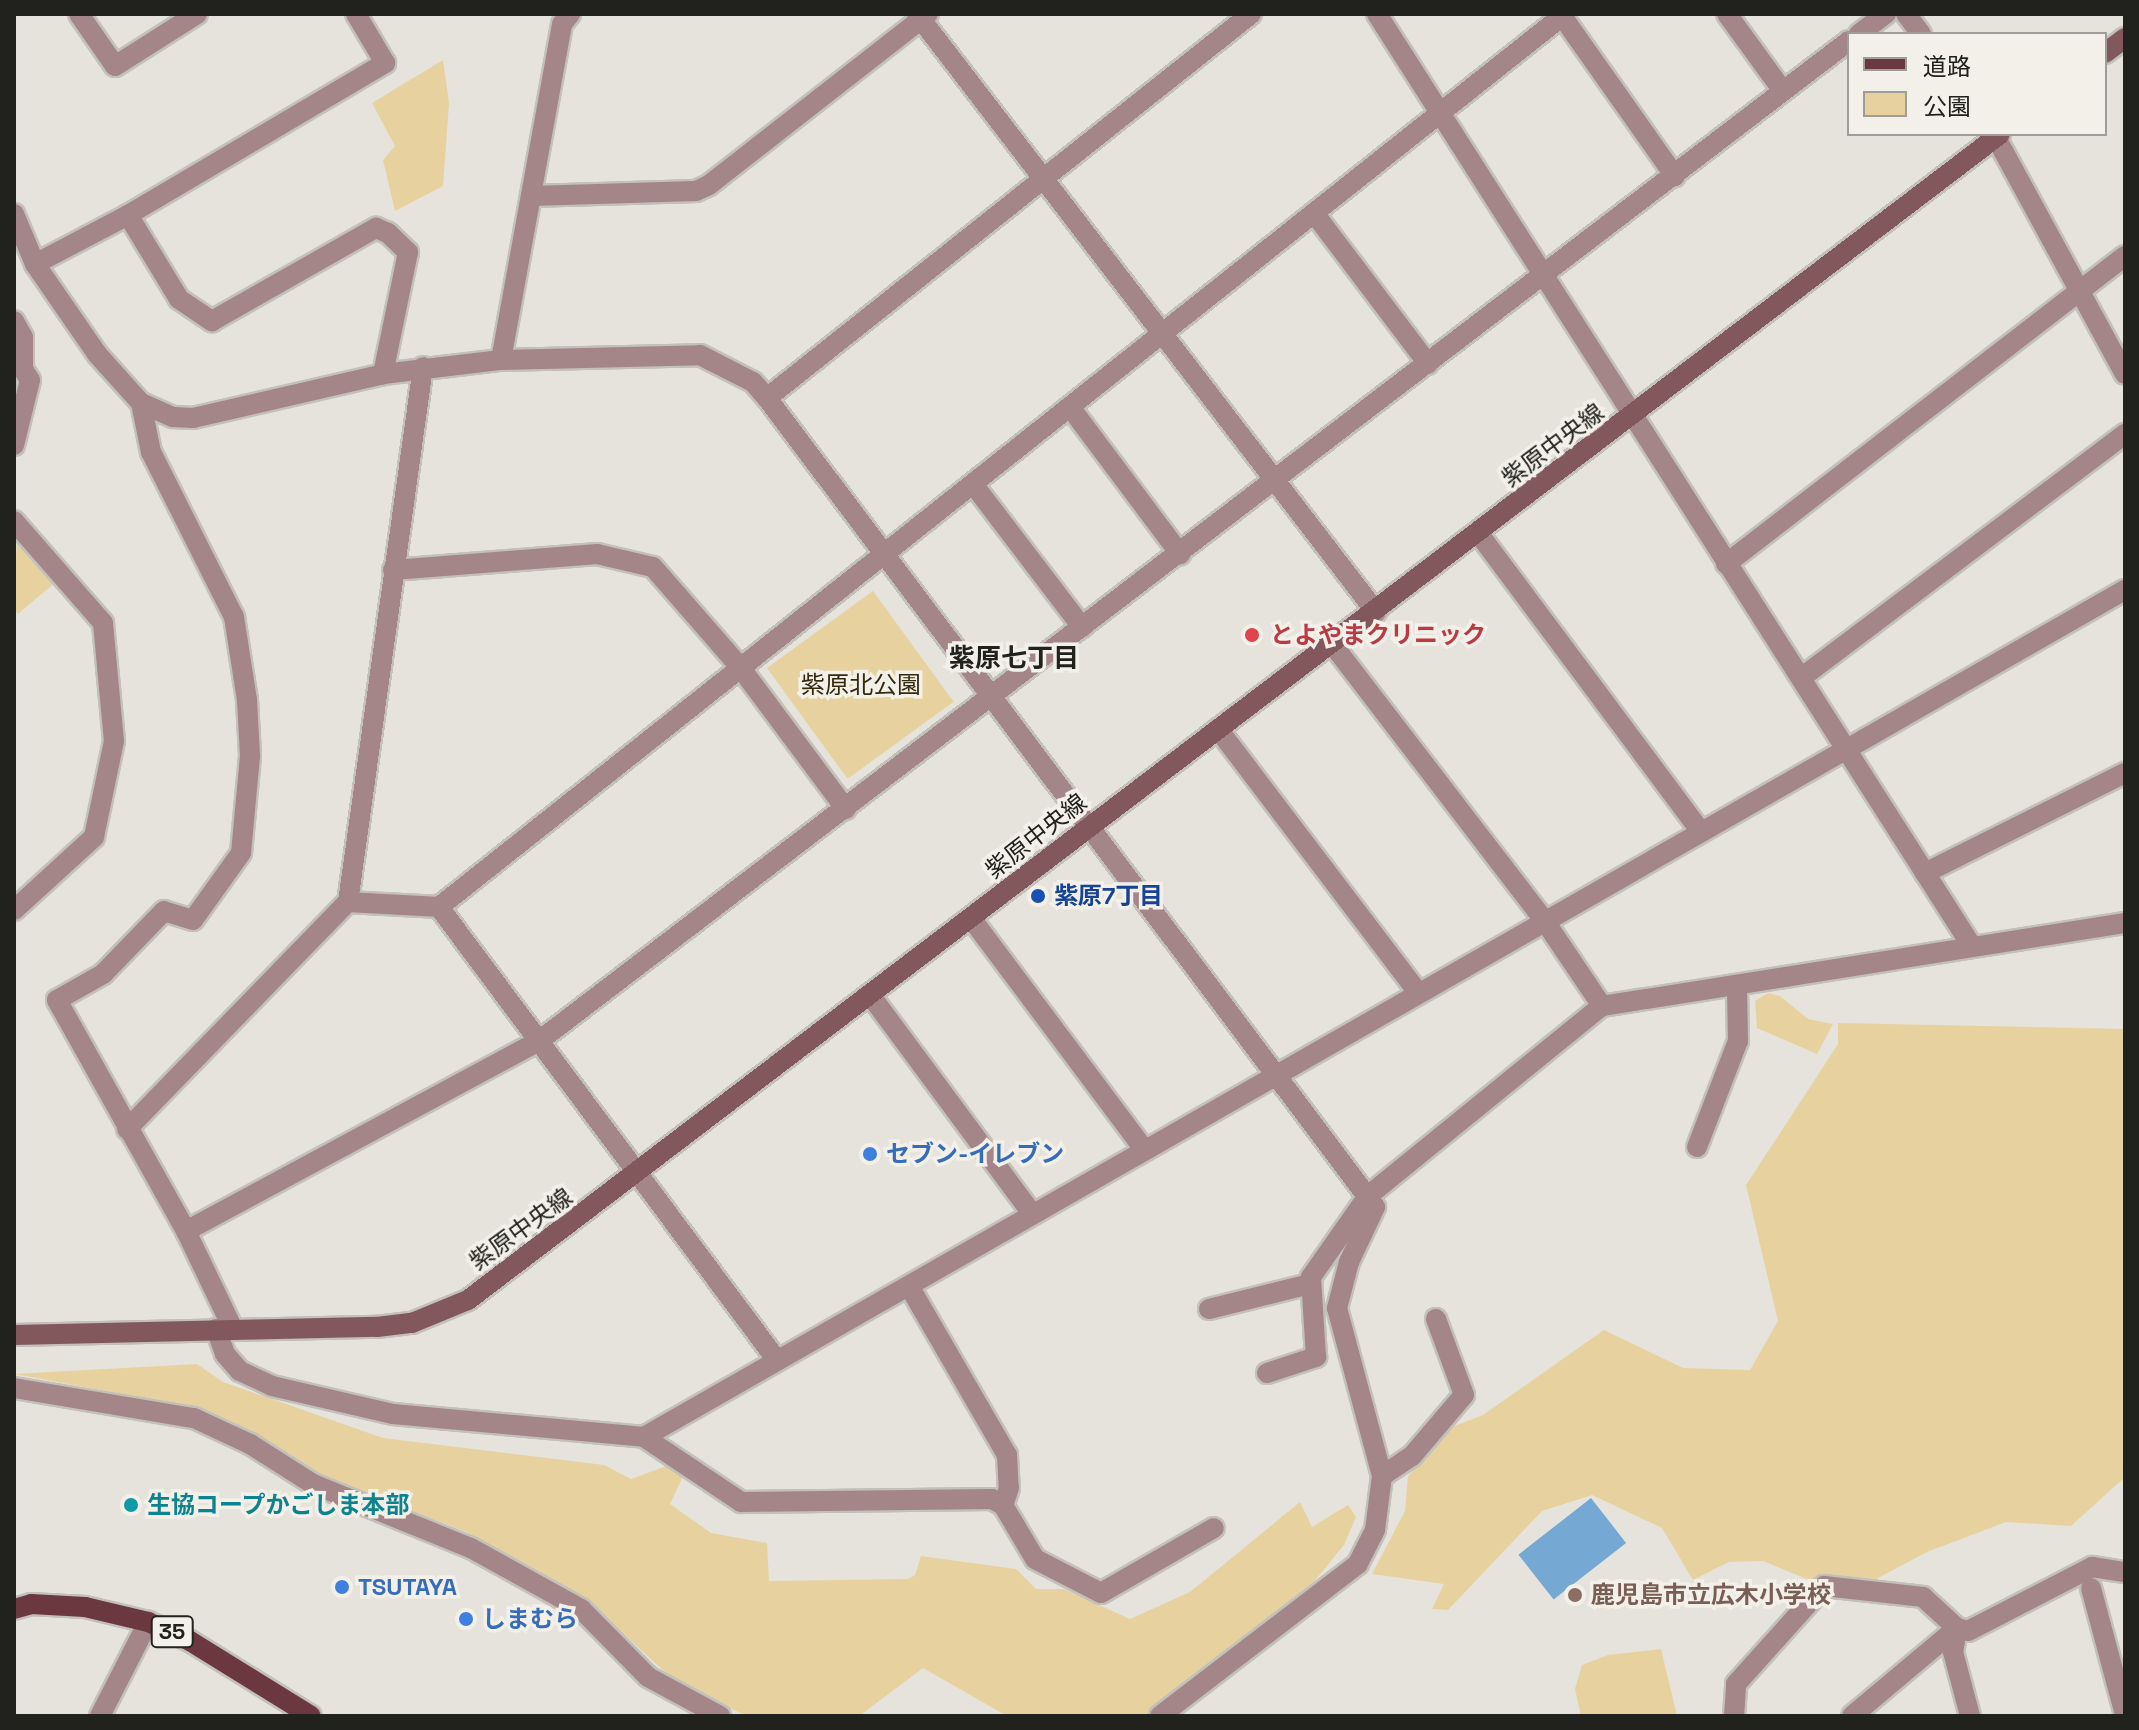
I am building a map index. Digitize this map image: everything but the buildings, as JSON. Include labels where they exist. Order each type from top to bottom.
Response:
[{"type":"main road","name":"35","points":[[14,1609],[31,1604],[85,1607],[148,1622],[190,1641],[284,1709],[311,1716]]},
{"type":"street","points":[[79,14],[115,66],[197,14]]},
{"type":"street","points":[[35,264],[128,215],[385,63],[356,14]]},
{"type":"street","points":[[501,360],[562,24],[570,14]]},
{"type":"street","points":[[767,398],[1251,14]]},
{"type":"street","points":[[1377,14],[1971,945]]},
{"type":"street","points":[[1727,14],[1783,91]]},
{"type":"street","points":[[1862,32],[1886,14]]},
{"type":"street","points":[[1906,14],[1920,32]]},
{"type":"street","points":[[348,902],[439,907],[1564,15],[1675,176]]},
{"type":"street","points":[[531,196],[696,191],[922,16],[1376,612]]},
{"type":"street","points":[[2107,52],[2125,38]]},
{"type":"street","points":[[186,1231],[539,1041],[1847,43]]},
{"type":"street","name":"紫原中央線","points":[[14,1335],[377,1327],[412,1323],[447,1310],[497,1281],[1218,729],[1479,534],[1996,136]]},
{"type":"street","points":[[1998,136],[2125,374]]},
{"type":"street","points":[[1314,213],[1428,364]]},
{"type":"street","points":[[14,214],[35,264],[97,354],[141,403],[173,417],[193,418],[423,367],[501,360],[700,355],[753,382],[767,398],[882,556],[1375,1207],[1349,1262],[1337,1308],[1382,1476],[1381,1509],[1358,1564],[1160,1716]]},
{"type":"street","points":[[128,215],[179,299],[212,321],[376,228],[388,233],[408,252],[383,374]]},
{"type":"street","points":[[1726,564],[2125,256]]},
{"type":"street","points":[[14,321],[23,337],[23,369],[30,380],[14,445]]},
{"type":"street","points":[[127,1129],[348,902],[423,367]]},
{"type":"street","points":[[141,403],[151,452],[234,617],[247,700],[250,756],[241,853],[193,920],[164,911],[103,974],[57,1000],[186,1231],[224,1329],[225,1354],[240,1371],[272,1386],[393,1414],[644,1437],[741,1502],[992,1499],[1003,1505],[1035,1559],[1101,1593],[1214,1528]]},
{"type":"street","points":[[1070,407],[1180,554]]},
{"type":"street","points":[[1801,678],[2125,434]]},
{"type":"street","points":[[973,484],[1082,627]]},
{"type":"street","points":[[14,521],[103,623],[114,741],[94,837],[14,910]]},
{"type":"street","points":[[1479,534],[1700,830]]},
{"type":"street","points":[[393,570],[597,554],[653,567],[740,667],[846,809]]},
{"type":"street","points":[[644,1437],[1417,991],[2125,590]]},
{"type":"street","points":[[1333,645],[1544,920],[1602,1006]]},
{"type":"street","points":[[1218,729],[1417,991]]},
{"type":"street","points":[[1925,873],[2125,773]]},
{"type":"street","points":[[439,907],[776,1359]]},
{"type":"street","points":[[971,918],[1143,1148]]},
{"type":"street","points":[[1267,1373],[1316,1357],[1310,1284],[1319,1261],[1368,1196],[1459,1127],[1602,1006],[1737,987],[1971,945],[2125,923]]},
{"type":"street","points":[[1697,1147],[1738,1041],[1737,987]]},
{"type":"street","points":[[871,996],[1031,1212]]},
{"type":"street","points":[[1209,1309],[1310,1284]]},
{"type":"street","points":[[909,1286],[1007,1455],[1009,1488],[1003,1505]]},
{"type":"street","points":[[1382,1476],[1412,1456],[1464,1395],[1436,1319]]},
{"type":"street","points":[[14,1388],[194,1418],[250,1444],[313,1484],[471,1548],[581,1609],[648,1677],[720,1716]]},
{"type":"street","points":[[1734,1716],[1736,1684],[1824,1586],[1923,1597],[1957,1628],[1968,1631],[2092,1567],[2125,1572]]},
{"type":"street","points":[[2091,1588],[2125,1715]]},
{"type":"street","points":[[100,1716],[148,1622]]},
{"type":"street","points":[[1852,1716],[1957,1628]]},
{"type":"street","points":[[1957,1628],[1953,1652],[1970,1716]]},
{"type":"green space","points":[[443,60],[449,103],[443,186],[395,211],[383,160],[395,146],[372,103]]},
{"type":"green space","points":[[17,537],[58,580],[18,614],[14,610]]},
{"type":"green space","name":"紫原北公園","points":[[873,591],[954,702],[848,779],[767,668]]},
{"type":"green space","points":[[1768,993],[1780,996],[1808,1019],[1833,1024],[1817,1054],[1757,1028],[1755,1001]]},
{"type":"green space","points":[[1838,1023],[2125,1029],[2125,1477],[2071,1526],[2006,1522],[1927,1552],[1846,1595],[1763,1561],[1729,1562],[1693,1580],[1662,1528],[1592,1495],[1542,1511],[1448,1610],[1432,1609],[1444,1584],[1372,1574],[1405,1511],[1408,1476],[1449,1428],[1483,1415],[1604,1330],[1683,1368],[1750,1370],[1778,1321],[1746,1185],[1838,1044]]},
{"type":"green space","points":[[197,1364],[223,1382],[383,1438],[604,1465],[631,1479],[669,1465],[684,1474],[670,1504],[711,1533],[767,1543],[769,1581],[908,1579],[915,1575],[921,1556],[1016,1569],[1036,1589],[1064,1589],[1130,1619],[1190,1592],[1300,1502],[1312,1527],[1348,1505],[1356,1517],[1344,1545],[1312,1584],[1151,1716],[1007,1716],[923,1668],[859,1716],[747,1716],[678,1684],[590,1603],[466,1532],[301,1467],[198,1408],[14,1374]]},
{"type":"green space","points":[[1661,1649],[1677,1716],[1581,1716],[1575,1689],[1582,1665],[1608,1655]]},
{"type":"water","points":[[1591,1498],[1626,1543],[1554,1600],[1519,1555]]},
{"type":"place","name":"とよやまクリニック","points":[[1252,635]]},
{"type":"place","name":"紫原7丁目","points":[[1038,896]]},
{"type":"place","name":"セブン-イレブン","points":[[870,1154]]},
{"type":"place","name":"生協コープかごしま本部","points":[[131,1505]]},
{"type":"place","name":"TSUTAYA","points":[[342,1587]]},
{"type":"place","name":"鹿児島市立広木小学校","points":[[1575,1595]]},
{"type":"place","name":"しまむら","points":[[466,1619]]},
{"type":"district","name":"紫原七丁目","points":[[1014,659]]}]
